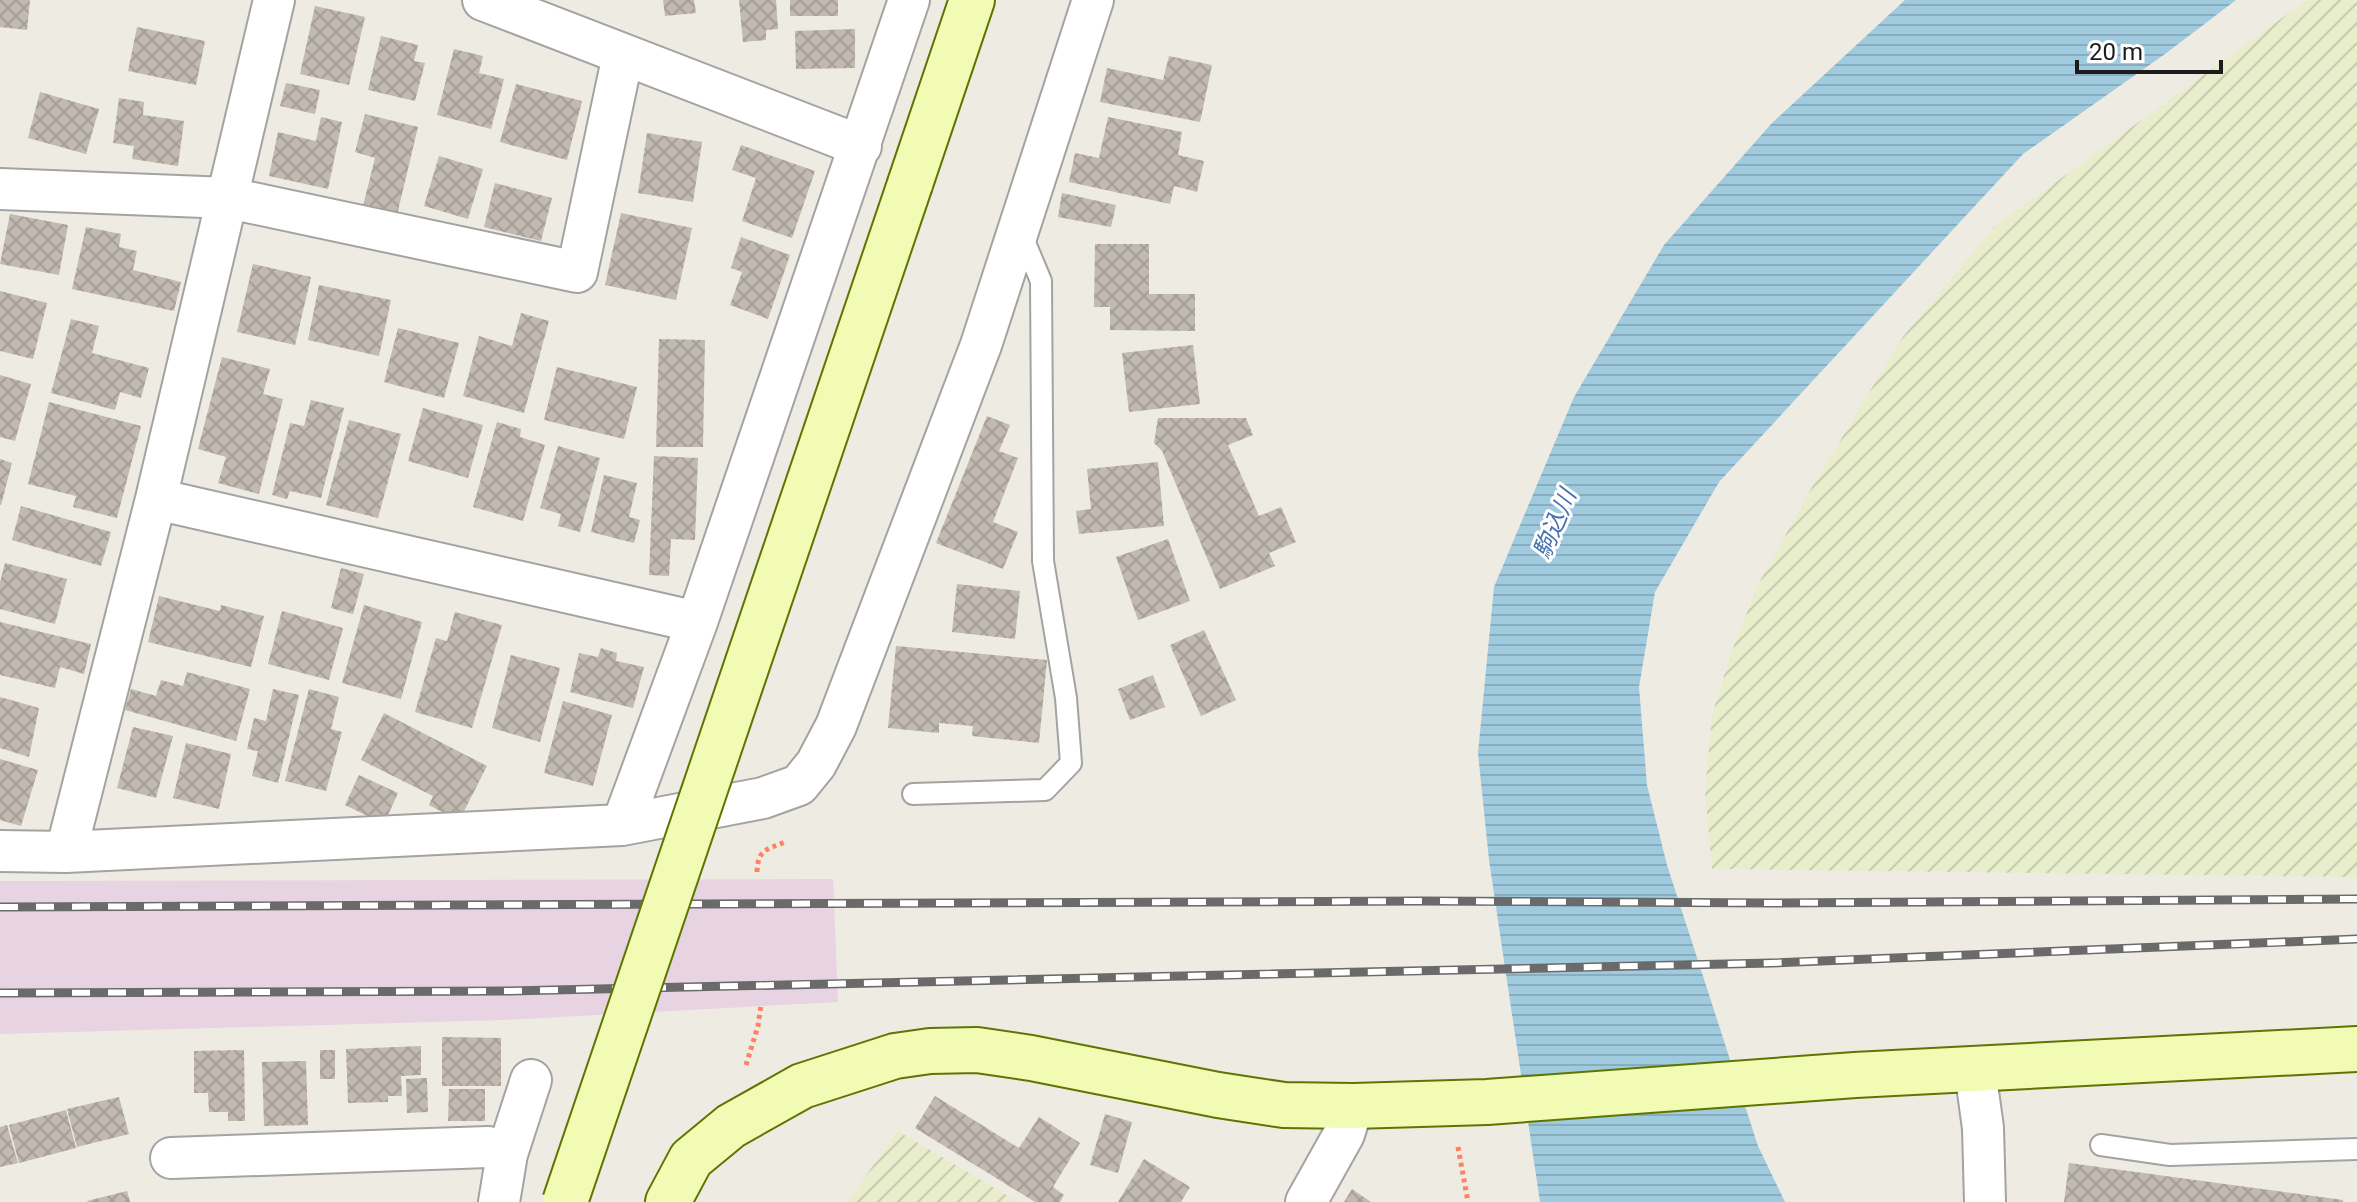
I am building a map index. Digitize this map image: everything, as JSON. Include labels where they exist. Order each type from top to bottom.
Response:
[{"type":"street","points":[[66,852],[156,499],[274,0]]},
{"type":"street","points":[[483,0],[538,11],[623,55],[861,146]]},
{"type":"street","points":[[622,825],[697,622],[909,0]]},
{"type":"street","points":[[565,1202],[972,0]]},
{"type":"street","points":[[0,851],[66,852],[622,825],[763,798],[799,785],[816,764],[836,726],[981,345],[1093,0]]},
{"type":"street","points":[[0,189],[229,198],[577,272],[623,55]]},
{"type":"street","points":[[156,499],[697,622]]},
{"type":"street","points":[[668,1202],[691,1159],[731,1126],[802,1086],[895,1056],[930,1051],[977,1050],[1031,1058],[1284,1105],[1353,1106],[1487,1102],[1855,1075],[2357,1049]]},
{"type":"street","points":[[1975,1070],[1983,1128],[1985,1202]]},
{"type":"street","points":[[499,1202],[507,1154],[531,1080]]},
{"type":"street","points":[[1306,1202],[1344,1134],[1353,1106]]},
{"type":"street","points":[[171,1158],[488,1147],[507,1154]]},
{"type":"lane","points":[[913,794],[1045,790],[1071,763],[1066,698],[1043,561],[1041,281],[1020,230]]},
{"type":"lane","points":[[2101,1145],[2170,1155],[2357,1149]]},
{"type":"path","points":[[757,872],[758,859],[763,851],[788,841]]},
{"type":"path","points":[[743,1073],[758,1026],[761,1005]]},
{"type":"shaded area","points":[[833,879],[838,1002],[503,1020],[0,1034],[0,881]]},
{"type":"green space","points":[[2307,0],[2357,0],[2357,877],[1712,869],[1705,792],[1712,715],[1731,653],[1758,585],[1808,494],[1902,338],[1994,227]]},
{"type":"green space","points":[[898,1131],[1018,1202],[847,1202]]},
{"type":"water","name":"駒込川","points":[[1905,0],[2236,0],[2023,154],[1719,482],[1655,592],[1639,687],[1647,785],[1667,865],[1758,1146],[1785,1202],[1540,1202],[1489,860],[1478,753],[1494,587],[1574,397],[1664,245],[1772,123]]},
{"type":"building","points":[[0,0],[30,0],[27,30],[0,27]]},
{"type":"building","points":[[663,0],[694,0],[696,13],[665,16]]},
{"type":"building","points":[[739,0],[776,0],[778,29],[766,30],[766,40],[743,42]]},
{"type":"building","points":[[790,0],[838,0],[838,16],[790,16]]},
{"type":"building","points":[[315,6],[365,17],[349,85],[300,74]]},
{"type":"building","points":[[137,27],[205,41],[196,85],[128,71]]},
{"type":"building","points":[[855,29],[855,68],[796,69],[795,31]]},
{"type":"building","points":[[381,36],[418,45],[414,61],[425,63],[415,101],[368,90]]},
{"type":"building","points":[[454,49],[483,56],[479,73],[504,79],[491,129],[437,115]]},
{"type":"building","points":[[1169,56],[1212,65],[1200,122],[1100,102],[1107,68],[1163,80]]},
{"type":"building","points":[[286,83],[320,90],[315,114],[280,106]]},
{"type":"building","points":[[516,84],[582,101],[567,160],[500,142]]},
{"type":"building","points":[[40,92],[99,109],[86,154],[28,138]]},
{"type":"building","points":[[119,98],[144,102],[143,115],[184,121],[178,166],[132,159],[134,146],[113,143]]},
{"type":"building","points":[[365,114],[418,127],[397,215],[363,206],[375,158],[355,152]]},
{"type":"building","points":[[321,117],[342,122],[328,189],[269,176],[278,132],[316,141]]},
{"type":"building","points":[[1108,117],[1182,132],[1178,155],[1204,161],[1197,192],[1174,186],[1170,204],[1069,182],[1075,153],[1099,158]]},
{"type":"building","points":[[647,133],[702,142],[693,202],[638,193]]},
{"type":"building","points":[[741,145],[815,171],[792,238],[742,221],[756,178],[732,170]]},
{"type":"building","points":[[439,156],[483,169],[468,219],[424,206]]},
{"type":"building","points":[[495,183],[552,198],[541,241],[484,227]]},
{"type":"building","points":[[1062,193],[1116,205],[1111,227],[1058,217]]},
{"type":"building","points":[[621,213],[692,228],[676,300],[605,285]]},
{"type":"building","points":[[10,214],[68,225],[59,275],[0,264]]},
{"type":"building","points":[[86,227],[121,234],[119,247],[137,251],[133,270],[181,282],[174,311],[72,289]]},
{"type":"building","points":[[741,237],[790,255],[768,319],[730,305],[742,272],[731,268]]},
{"type":"building","points":[[1095,244],[1149,244],[1149,294],[1195,294],[1195,331],[1110,330],[1110,307],[1094,307]]},
{"type":"building","points":[[253,264],[311,277],[295,345],[237,332]]},
{"type":"building","points":[[319,285],[391,300],[379,356],[308,340]]},
{"type":"building","points":[[0,291],[47,303],[33,359],[0,351]]},
{"type":"building","points":[[521,313],[549,321],[524,413],[463,396],[479,336],[512,346]]},
{"type":"building","points":[[71,319],[99,326],[92,353],[149,368],[141,398],[120,392],[115,410],[51,393]]},
{"type":"building","points":[[398,328],[459,343],[444,398],[384,382]]},
{"type":"building","points":[[659,339],[705,340],[703,447],[656,447]]},
{"type":"building","points":[[1193,345],[1200,404],[1129,412],[1122,353]]},
{"type":"building","points":[[222,357],[270,369],[263,394],[283,399],[259,494],[218,483],[226,457],[198,449]]},
{"type":"building","points":[[557,367],[637,387],[624,439],[544,420]]},
{"type":"building","points":[[0,375],[31,384],[15,441],[0,437]]},
{"type":"building","points":[[311,400],[344,408],[321,498],[290,491],[287,499],[272,495],[290,423],[304,426]]},
{"type":"building","points":[[49,402],[141,426],[117,518],[73,507],[76,496],[28,484]]},
{"type":"building","points":[[423,408],[483,425],[468,478],[408,461]]},
{"type":"building","points":[[987,416],[1010,425],[999,451],[1018,458],[993,522],[1018,532],[1003,569],[936,543]]},
{"type":"building","points":[[1158,418],[1246,418],[1253,435],[1228,445],[1259,516],[1281,507],[1296,542],[1269,553],[1275,566],[1220,589],[1162,451],[1154,443]]},
{"type":"building","points":[[349,420],[401,434],[378,518],[326,505]]},
{"type":"building","points":[[497,422],[521,429],[520,437],[545,445],[523,521],[473,507]]},
{"type":"building","points":[[558,446],[600,458],[580,532],[558,526],[561,514],[540,508]]},
{"type":"building","points":[[654,456],[698,458],[695,540],[671,539],[669,576],[649,575]]},
{"type":"building","points":[[0,459],[12,463],[1,505],[0,505]]},
{"type":"building","points":[[1158,462],[1164,526],[1079,534],[1076,511],[1091,509],[1087,469]]},
{"type":"building","points":[[604,475],[637,483],[629,517],[640,520],[634,543],[591,532]]},
{"type":"building","points":[[21,506],[111,532],[101,566],[12,540]]},
{"type":"building","points":[[1168,539],[1190,601],[1138,620],[1116,557]]},
{"type":"building","points":[[5,563],[67,579],[55,624],[0,609],[0,582]]},
{"type":"building","points":[[341,568],[364,574],[353,614],[331,608]]},
{"type":"building","points":[[957,584],[1020,591],[1015,639],[952,632]]},
{"type":"building","points":[[159,596],[220,611],[221,605],[264,616],[251,667],[148,642]]},
{"type":"building","points":[[364,605],[422,622],[401,699],[342,683]]},
{"type":"building","points":[[282,611],[343,628],[329,680],[268,664]]},
{"type":"building","points":[[455,612],[502,625],[472,728],[415,712],[436,638],[447,641]]},
{"type":"building","points":[[0,622],[91,644],[84,674],[60,667],[55,688],[0,675]]},
{"type":"building","points":[[1204,630],[1236,700],[1201,716],[1170,645]]},
{"type":"building","points":[[896,646],[1047,660],[1039,743],[972,736],[973,726],[939,723],[939,733],[888,728]]},
{"type":"building","points":[[601,648],[617,653],[616,661],[644,667],[633,708],[570,692],[579,653],[598,657]]},
{"type":"building","points":[[511,655],[560,668],[540,742],[492,728]]},
{"type":"building","points":[[187,672],[250,689],[236,741],[125,710],[131,689],[156,696],[161,680],[183,686]]},
{"type":"building","points":[[1153,675],[1165,707],[1130,720],[1118,689]]},
{"type":"building","points":[[273,689],[299,695],[278,783],[252,776],[258,751],[247,749],[254,718],[266,721]]},
{"type":"building","points":[[309,689],[339,697],[331,729],[342,732],[326,791],[285,781]]},
{"type":"building","points":[[0,697],[39,708],[29,757],[0,748]]},
{"type":"building","points":[[563,701],[612,715],[593,786],[544,773]]},
{"type":"building","points":[[384,713],[487,766],[459,821],[429,805],[433,796],[361,760]]},
{"type":"building","points":[[133,727],[173,736],[156,798],[117,788]]},
{"type":"building","points":[[186,743],[231,754],[219,809],[173,798]]},
{"type":"building","points":[[0,759],[38,770],[21,826],[0,820]]},
{"type":"building","points":[[359,775],[398,793],[384,824],[345,805]]},
{"type":"building","points":[[442,1037],[501,1038],[501,1086],[442,1086]]},
{"type":"building","points":[[421,1046],[421,1075],[401,1076],[402,1096],[388,1096],[388,1102],[348,1103],[346,1049]]},
{"type":"building","points":[[244,1050],[245,1121],[228,1121],[228,1112],[209,1112],[208,1093],[194,1093],[194,1051]]},
{"type":"building","points":[[320,1050],[335,1050],[335,1079],[320,1079]]},
{"type":"building","points":[[306,1061],[308,1125],[264,1126],[262,1062]]},
{"type":"building","points":[[427,1078],[428,1112],[407,1113],[406,1079]]},
{"type":"building","points":[[449,1089],[485,1089],[485,1121],[448,1121]]},
{"type":"building","points":[[935,1096],[1019,1148],[1039,1117],[1080,1143],[1053,1187],[1064,1195],[1060,1202],[1035,1202],[915,1128]]},
{"type":"building","points":[[119,1097],[129,1134],[77,1147],[67,1109]]},
{"type":"building","points":[[66,1110],[76,1148],[19,1163],[9,1125]]},
{"type":"building","points":[[1105,1114],[1132,1122],[1118,1173],[1090,1165]]},
{"type":"building","points":[[7,1125],[18,1163],[0,1167],[0,1127]]},
{"type":"building","points":[[1144,1159],[1190,1187],[1181,1202],[1118,1202]]},
{"type":"building","points":[[2069,1163],[2343,1200],[2343,1202],[2064,1202]]},
{"type":"building","points":[[1352,1189],[1371,1202],[1344,1202]]},
{"type":"building","points":[[127,1191],[130,1202],[87,1201]]},
{"type":"railway","points":[[0,907],[2357,899]]},
{"type":"railway","points":[[0,993],[509,991],[1771,963],[2357,939]]}]
